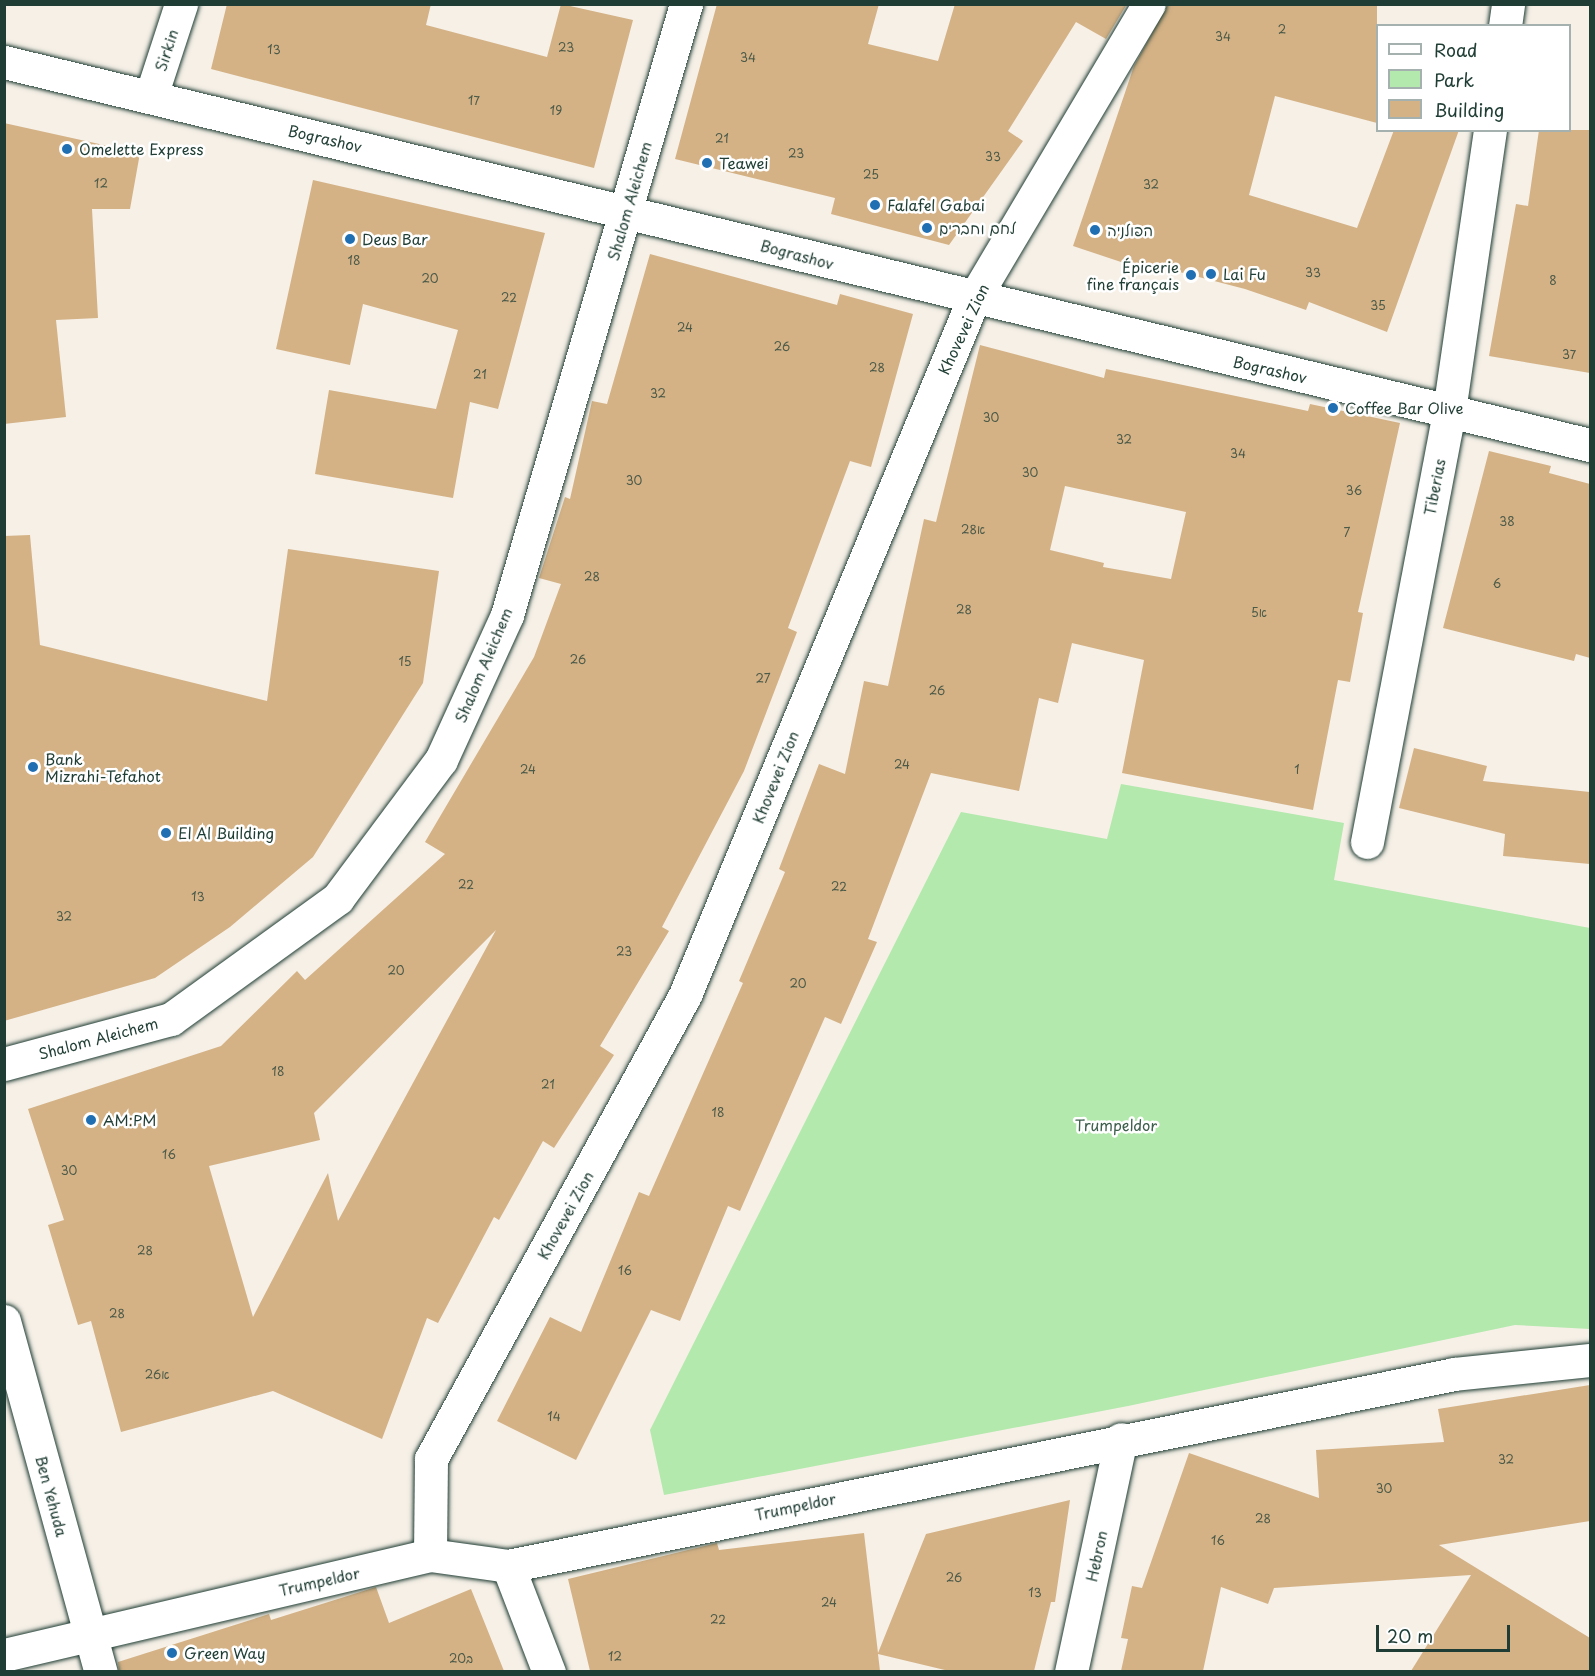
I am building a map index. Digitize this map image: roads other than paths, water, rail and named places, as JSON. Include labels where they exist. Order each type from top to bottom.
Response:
[{"type":"street","name":"Sirkin","points":[[151,96],[182,4]]},
{"type":"street","name":"Shalom Aleichem","points":[[4,1064],[171,1019],[338,898],[441,760],[507,615],[686,4]]},
{"type":"street","name":"Khovevei Zion","points":[[430,1555],[431,1459],[685,995],[973,300],[1149,4]]},
{"type":"street","points":[[1505,24],[1508,4]]},
{"type":"street","name":"Bograshov","points":[[4,62],[627,209],[973,300],[1590,446]]},
{"type":"street","name":"Tiberias","points":[[1367,843],[1449,411],[1490,132]]},
{"type":"street","name":"Ben Yehuda","points":[[4,1321],[102,1671]]},
{"type":"street","name":"Trumpeldor","points":[[4,1655],[90,1632],[430,1555],[508,1566],[1120,1439],[1454,1374],[1590,1360]]},
{"type":"street","name":"Hebron","points":[[1071,1671],[1120,1439]]},
{"type":"street","points":[[508,1566],[549,1671]]},
{"type":"place","name":"Omelette Express","points":[[67,149]]},
{"type":"place","name":"Teawei","points":[[707,163]]},
{"type":"place","name":"Falafel Gabai","points":[[875,205]]},
{"type":"place","name":"לחם וחברים","points":[[927,228]]},
{"type":"place","name":"הפולניה","points":[[1095,230]]},
{"type":"place","name":"Deus Bar","points":[[350,239]]},
{"type":"place","name":"Lai Fu","points":[[1211,274]]},
{"type":"place","name":"Épicerie fine français","points":[[1191,275]]},
{"type":"place","name":"Coffee Bar Olive","points":[[1333,408]]},
{"type":"place","name":"Bank Mizrahi-Tefahot","points":[[33,767]]},
{"type":"place","name":"El Al Building","points":[[166,833]]},
{"type":"place","name":"AM:PM","points":[[91,1120]]},
{"type":"place","name":"Green Way","points":[[172,1653]]}]
